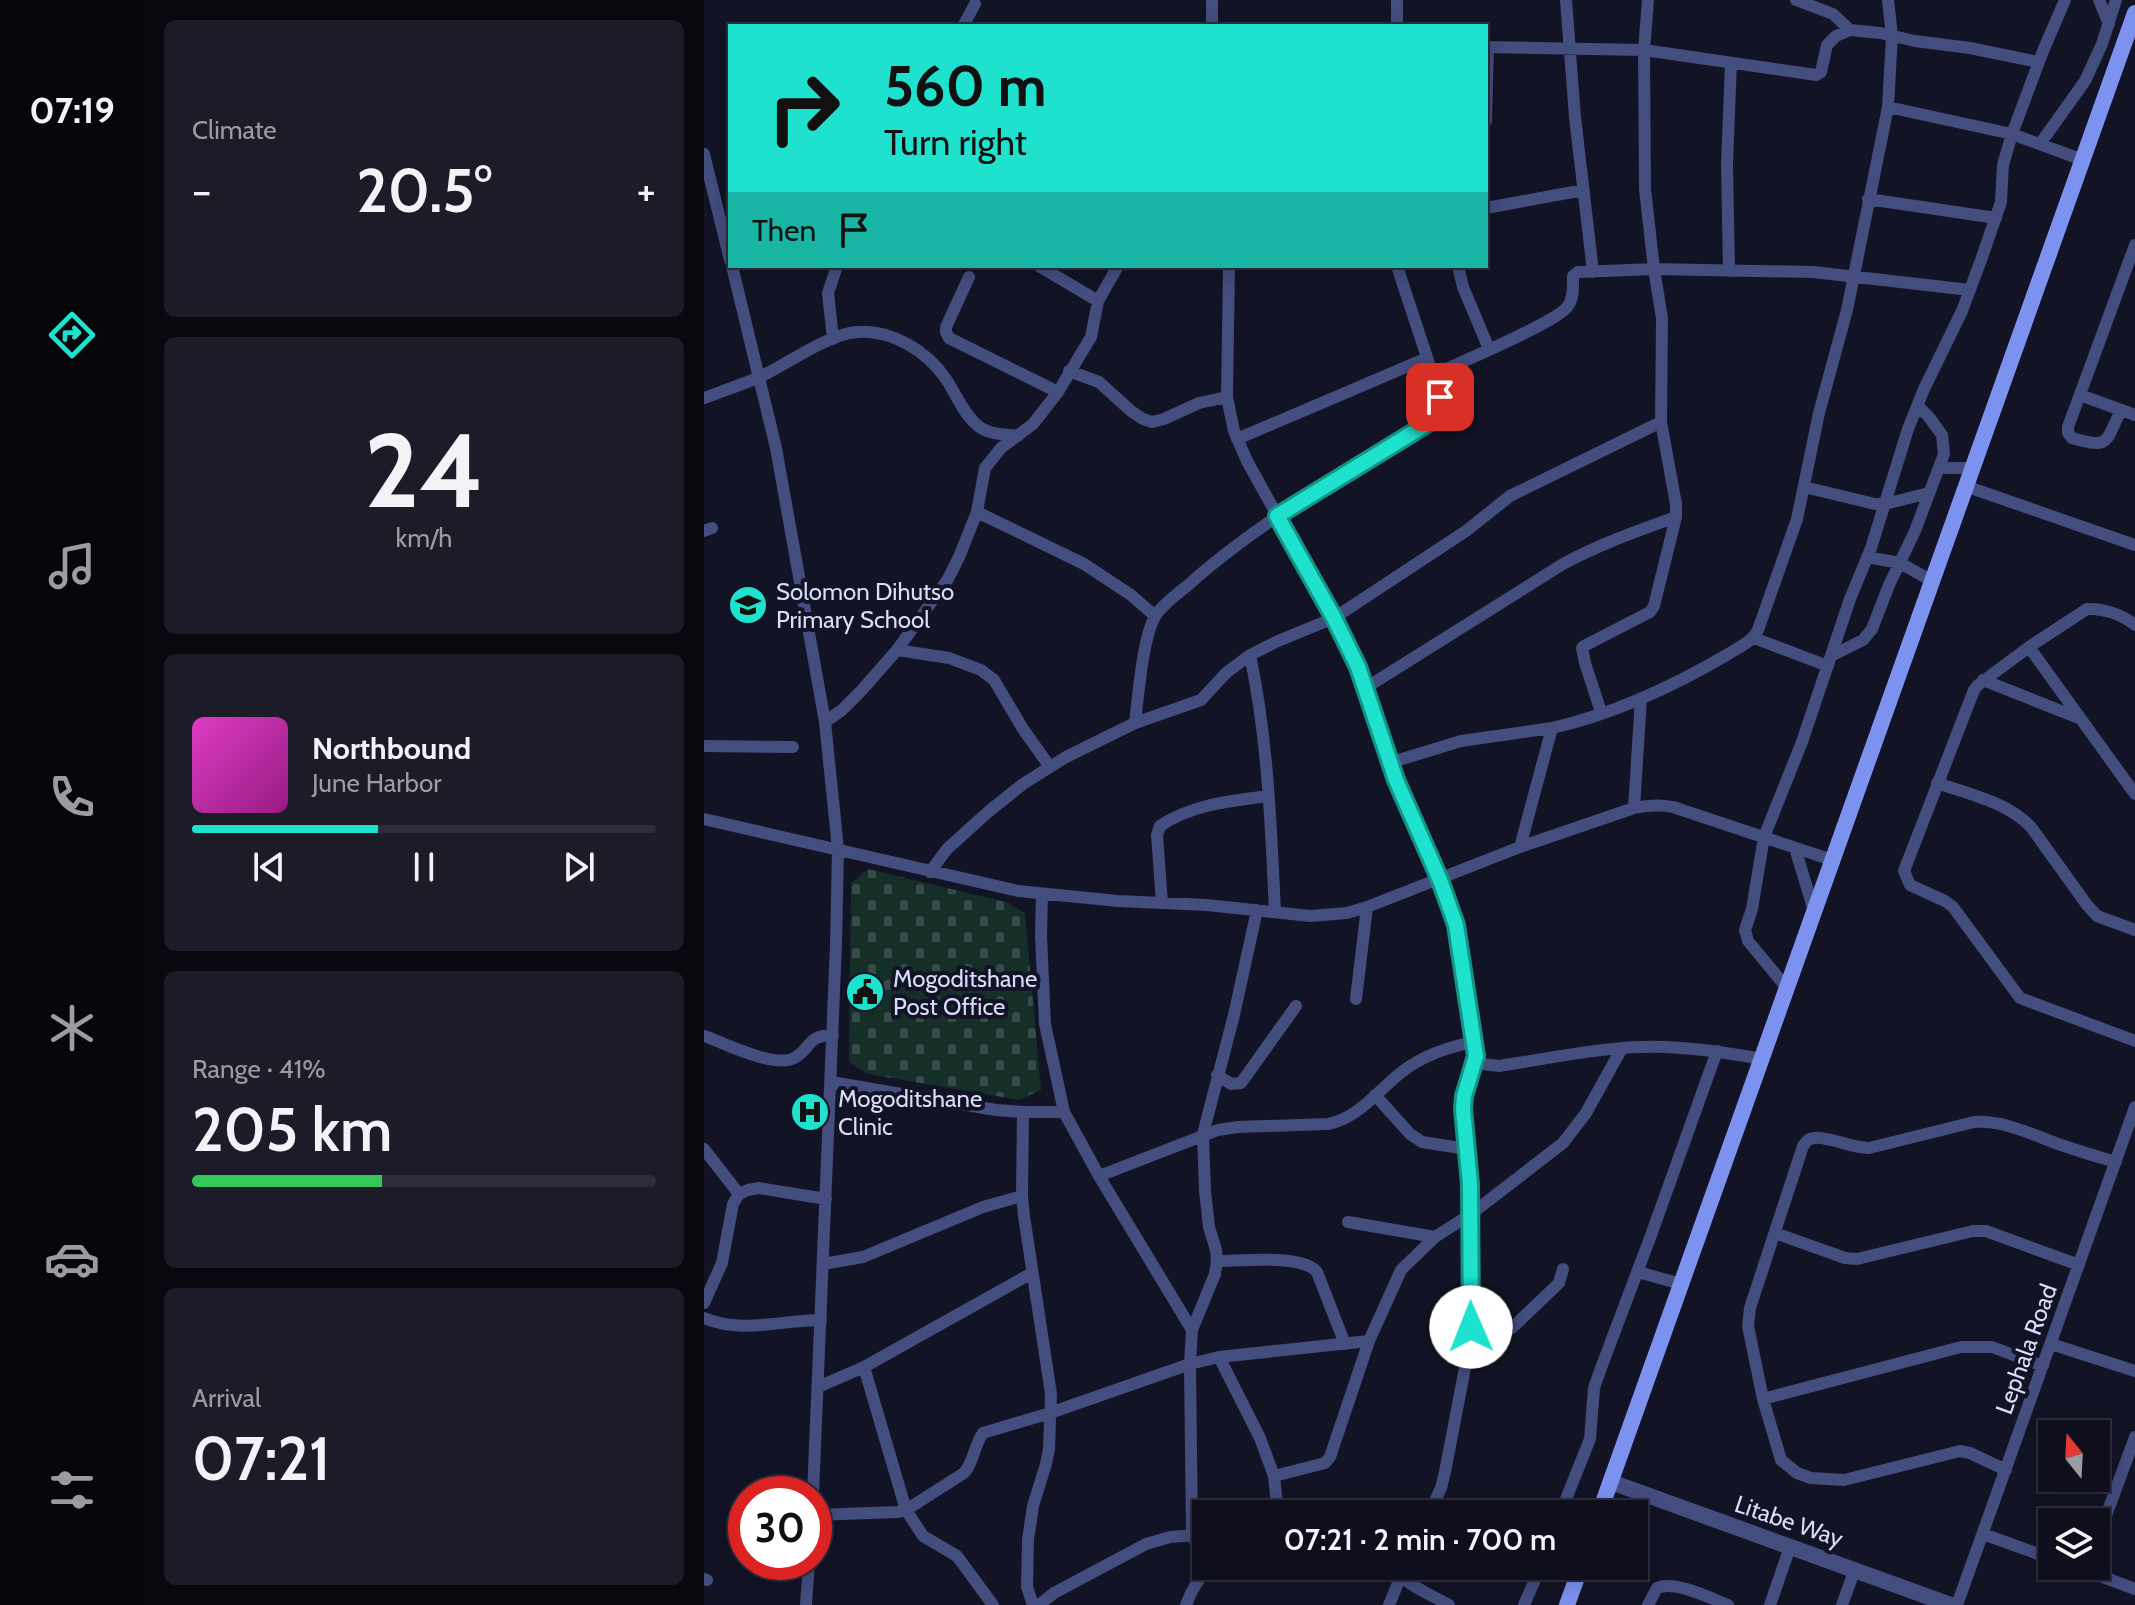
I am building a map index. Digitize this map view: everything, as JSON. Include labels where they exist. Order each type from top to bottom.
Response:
[{"type":"main road","points":[[1604,1500],[2135,13]]},
{"type":"main road","points":[[1567,1605],[1576,1580]]},
{"type":"street","points":[[1212,0],[1212,24]]},
{"type":"street","points":[[1397,0],[1397,24]]},
{"type":"street","points":[[1566,0],[1593,272]]},
{"type":"street","points":[[1601,712],[1582,648],[1646,616],[1652,610],[1676,517],[1661,422],[1662,318],[1645,189],[1644,50],[1648,0]]},
{"type":"street","points":[[1796,0],[1833,14],[1850,30]]},
{"type":"street","points":[[1389,763],[1461,741],[1552,728],[1601,712],[1641,698],[1709,665],[1754,638],[1792,535],[1819,413],[1845,324],[1888,107],[1892,36],[1888,0]]},
{"type":"street","points":[[1787,988],[1748,941],[1745,930],[1754,900],[1764,837],[1802,742],[1918,406],[1970,290],[1996,218],[2002,193],[2003,165],[2012,134],[2065,0]]},
{"type":"street","points":[[2099,0],[2109,24]]},
{"type":"street","points":[[2040,144],[2085,81],[2116,0]]},
{"type":"street","points":[[964,24],[975,4]]},
{"type":"street","points":[[1488,47],[1644,50],[1816,75],[1821,72],[1827,45],[1836,36],[1850,30],[2038,62]]},
{"type":"street","points":[[1729,271],[1727,114],[1731,63]]},
{"type":"street","points":[[1888,107],[2012,134],[2083,160]]},
{"type":"street","points":[[704,154],[726,226]]},
{"type":"street","points":[[1488,208],[1584,190]]},
{"type":"street","points":[[1868,199],[1996,218]]},
{"type":"street","points":[[2121,410],[2108,438],[2102,443],[2096,445],[2072,438],[2068,427],[2135,245]]},
{"type":"street","points":[[732,268],[776,448],[825,722],[838,849],[814,1476]]},
{"type":"street","points":[[833,339],[828,293],[836,268]]},
{"type":"street","points":[[1042,268],[1098,301]]},
{"type":"street","points":[[825,722],[842,710],[897,650],[948,579],[977,512],[985,468],[1001,448],[1039,417],[1058,392],[1091,337],[1098,301],[1117,268]]},
{"type":"street","points":[[1229,268],[1227,397],[1237,439],[1334,618],[1367,687],[1389,763],[1440,880],[1456,925],[1476,1056],[1483,1064],[1499,1066],[1622,1048],[1662,1046],[1762,1059]]},
{"type":"street","points":[[1135,723],[1144,655],[1155,616],[1224,555],[1277,516],[1435,419],[1442,411],[1398,268]]},
{"type":"street","points":[[1458,268],[1463,287],[1489,349]]},
{"type":"street","points":[[1433,375],[1565,310],[1570,304],[1575,273],[1654,269],[1813,272],[1970,290]]},
{"type":"street","points":[[969,277],[946,327],[949,338],[1058,392]]},
{"type":"street","points":[[704,398],[759,377],[833,339],[857,332],[875,333],[903,341],[918,350],[945,378],[976,425],[992,433],[1018,436]]},
{"type":"street","points":[[1237,439],[1427,358]]},
{"type":"street","points":[[1069,371],[1099,382],[1131,411],[1152,422],[1199,403],[1227,397]]},
{"type":"street","points":[[2080,395],[2135,415]]},
{"type":"street","points":[[1829,661],[1869,635],[1915,531],[1944,454],[1942,435],[1918,406]]},
{"type":"street","points":[[930,872],[947,849],[988,812],[1023,784],[1066,757],[1135,723],[1201,700],[1226,673],[1250,655],[1334,618],[1466,531],[1510,496],[1661,422]]},
{"type":"street","points":[[1939,468],[1971,468]]},
{"type":"street","points":[[1965,486],[2135,545]]},
{"type":"street","points":[[1804,487],[1885,504],[1929,493]]},
{"type":"street","points":[[977,512],[1084,564],[1131,595],[1155,616]]},
{"type":"street","points":[[1367,687],[1563,564],[1623,535],[1676,517]]},
{"type":"street","points":[[1867,557],[1900,563],[1932,581]]},
{"type":"street","points":[[2135,625],[2123,617],[2094,608],[2087,609],[1983,680],[1974,690],[1904,871],[1910,885],[1953,907],[2020,998],[2135,1041]]},
{"type":"street","points":[[1754,638],[1829,661]]},
{"type":"street","points":[[2029,647],[2135,794]]},
{"type":"street","points":[[897,650],[949,658],[981,670],[994,680],[1050,767]]},
{"type":"street","points":[[1250,655],[1269,796],[1275,912]]},
{"type":"street","points":[[1983,680],[2081,719]]},
{"type":"street","points":[[1634,808],[1641,698]]},
{"type":"street","points":[[1520,847],[1552,728]]},
{"type":"street","points":[[704,746],[793,747]]},
{"type":"street","points":[[1937,783],[2000,805],[2021,817],[2097,916],[2135,930]]},
{"type":"street","points":[[1162,903],[1157,835],[1160,826],[1188,811],[1209,805],[1269,796]]},
{"type":"street","points":[[704,819],[989,886],[1042,894],[1310,916],[1328,916],[1367,907],[1520,847],[1634,808],[1662,804],[1832,860]]},
{"type":"street","points":[[1795,848],[1814,911]]},
{"type":"street","points":[[1042,894],[1045,1024],[1064,1112],[1192,1330]]},
{"type":"street","points":[[1356,999],[1367,907]]},
{"type":"street","points":[[1192,1500],[1192,1330],[1215,1274],[1217,1261],[1205,1191],[1203,1134],[1257,910]]},
{"type":"street","points":[[1217,1075],[1231,1084],[1241,1083],[1296,1006]]},
{"type":"street","points":[[704,1036],[757,1056],[790,1060],[798,1056],[812,1040],[833,1035]]},
{"type":"street","points":[[1099,1176],[1203,1134],[1238,1127],[1342,1122],[1425,1057],[1472,1042]]},
{"type":"street","points":[[1274,1476],[1325,1463],[1330,1457],[1369,1341],[1401,1270],[1435,1237],[1471,1214],[1563,1143],[1586,1113],[1622,1048]]},
{"type":"street","points":[[1566,1500],[1590,1439],[1597,1378],[1717,1051]]},
{"type":"street","points":[[1435,1500],[1445,1472],[1471,1333],[1471,1214],[1463,1109],[1476,1056]]},
{"type":"street","points":[[831,1082],[996,1110],[1064,1112]]},
{"type":"street","points":[[1375,1095],[1410,1134],[1422,1142],[1467,1149]]},
{"type":"street","name":"Lephala Road","points":[[1954,1605],[1983,1534],[2135,1107]]},
{"type":"street","points":[[1023,1112],[1022,1196],[1049,1375],[1050,1413],[1049,1449],[1033,1506],[1028,1540],[1027,1587],[1036,1605],[1146,1544],[1192,1534]]},
{"type":"street","points":[[2006,1470],[1960,1451],[1844,1480],[1811,1478],[1797,1473],[1781,1460],[1763,1399],[1748,1317],[1803,1146],[1808,1139],[1816,1137],[1869,1148],[1988,1121],[2116,1162]]},
{"type":"street","points":[[2121,1147],[2135,1150]]},
{"type":"street","points":[[704,1149],[739,1194]]},
{"type":"street","points":[[704,1303],[722,1263],[733,1204],[739,1194],[759,1188],[826,1199]]},
{"type":"street","points":[[823,1264],[863,1257],[983,1207],[1022,1196]]},
{"type":"street","points":[[1348,1222],[1435,1237]]},
{"type":"street","points":[[1775,1233],[1845,1258],[1857,1259],[1973,1231],[1986,1231],[2079,1265]]},
{"type":"street","points":[[1217,1261],[1288,1261],[1312,1266],[1345,1344]]},
{"type":"street","points":[[1471,1333],[1488,1327],[1512,1328],[1559,1283],[1563,1269]]},
{"type":"street","points":[[1638,1272],[1681,1284]]},
{"type":"street","points":[[818,1387],[864,1367],[1032,1273]]},
{"type":"street","points":[[704,1318],[726,1326],[744,1327],[821,1320]]},
{"type":"street","points":[[832,1515],[906,1510],[969,1468],[978,1439],[983,1433],[1190,1364],[1219,1357],[1369,1341]]},
{"type":"street","points":[[2051,1344],[2135,1371]]},
{"type":"street","points":[[1763,1399],[1961,1347],[1992,1347],[2043,1366]]},
{"type":"street","points":[[1219,1357],[1260,1438],[1274,1476],[1277,1500]]},
{"type":"street","points":[[864,1367],[906,1510],[923,1536],[957,1556],[988,1603]]},
{"type":"street","points":[[2109,1508],[2135,1437]]},
{"type":"street","points":[[2121,1477],[2135,1481]]},
{"type":"street","name":"Litabe Way","points":[[1611,1482],[1954,1605]]},
{"type":"street","points":[[1983,1534],[2038,1554]]},
{"type":"street","points":[[1770,1605],[1790,1547]]},
{"type":"street","points":[[1842,1605],[1855,1569]]},
{"type":"street","points":[[2110,1579],[2135,1589]]},
{"type":"street","points":[[806,1605],[808,1580]]},
{"type":"street","points":[[1186,1605],[1198,1580]]},
{"type":"street","points":[[1389,1605],[1396,1580]]},
{"type":"street","points":[[1414,1580],[1449,1605]]},
{"type":"street","points":[[1524,1605],[1535,1580]]},
{"type":"street","points":[[1648,1605],[1657,1588],[1666,1585],[1728,1605]]},
{"type":"green space","points":[[868,869],[1006,902],[1025,913],[1041,1090],[1019,1100],[868,1074],[849,1062],[851,883]]},
{"type":"place","name":"Solomon Dihutso Primary School","points":[[748,605]]},
{"type":"place","name":"Mogoditshane Post Office","points":[[865,992]]},
{"type":"place","name":"Mogoditshane Clinic","points":[[810,1112]]},
{"type":"route","points":[[1440,397],[1442,411],[1435,419],[1277,516],[1334,618],[1367,687],[1387,757],[1456,925],[1476,1056],[1463,1109],[1470,1184],[1471,1327]]}]
